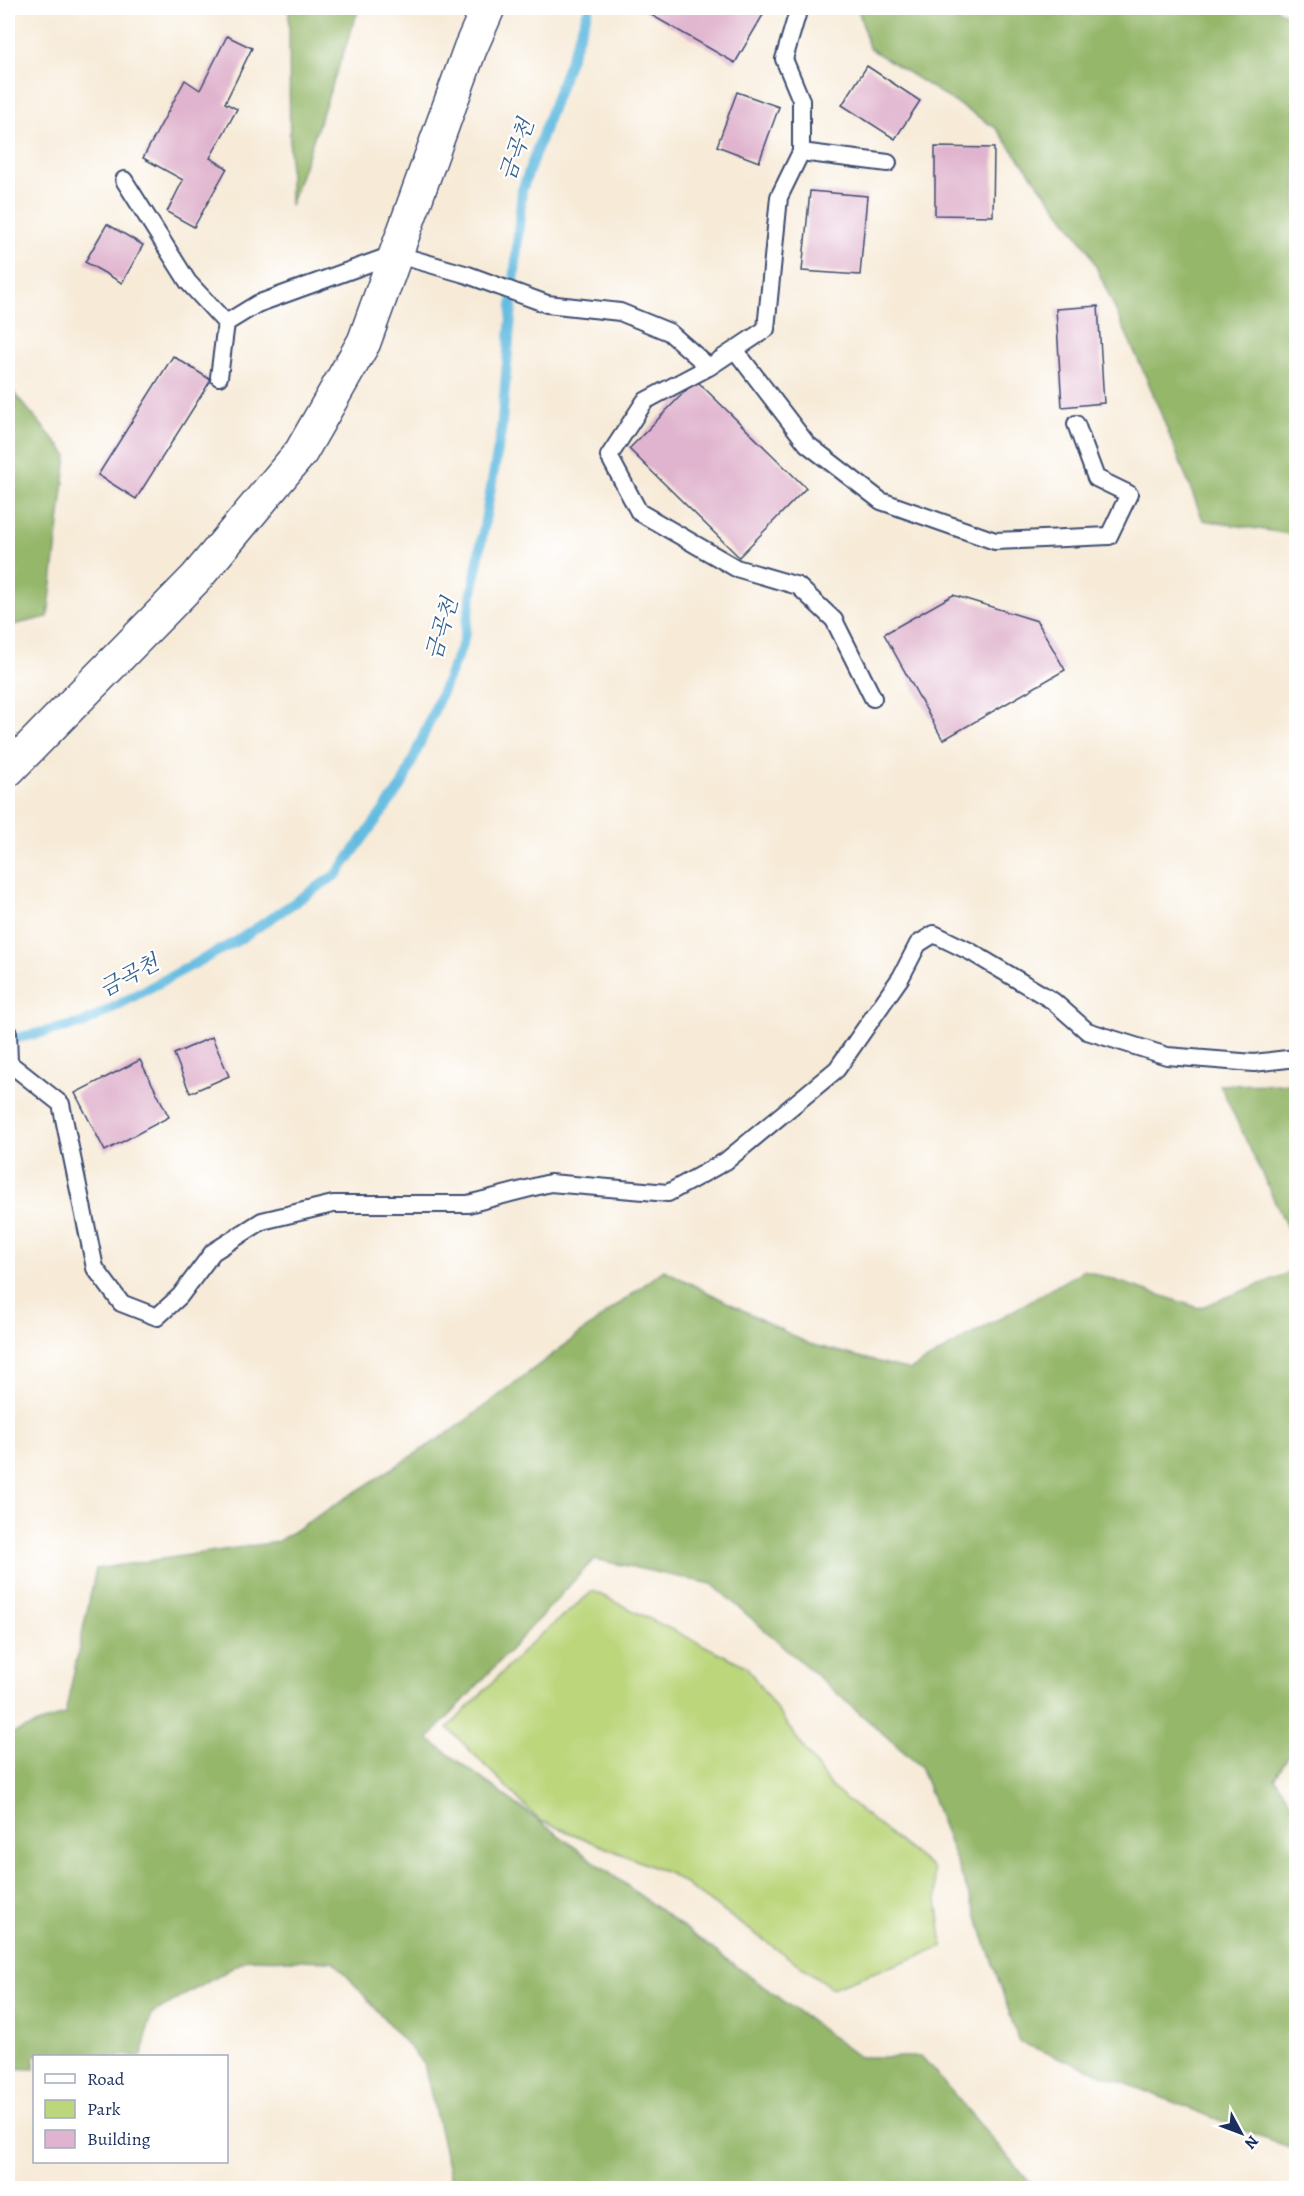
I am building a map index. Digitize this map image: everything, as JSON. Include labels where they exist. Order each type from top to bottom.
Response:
[{"type":"street","points":[[8,771],[196,578],[302,452],[364,342],[470,49],[488,8]]},
{"type":"lane","points":[[799,8],[784,59],[801,100],[801,152],[779,197],[766,329],[709,367],[645,401],[609,456],[639,512],[736,568],[798,586],[834,620],[873,698]]},
{"type":"lane","points":[[801,152],[888,163]]},
{"type":"lane","points":[[124,180],[189,282],[226,323],[219,377]]},
{"type":"lane","points":[[226,323],[257,304],[395,254],[468,275],[548,304],[620,312],[669,332],[709,367]]},
{"type":"lane","points":[[735,350],[807,444],[881,501],[995,542],[1109,536],[1129,495],[1096,478],[1076,424]]},
{"type":"lane","points":[[8,1033],[8,1063],[61,1104],[95,1268],[121,1303],[157,1317],[180,1296],[213,1252],[262,1221],[333,1204],[468,1204],[550,1183],[668,1193],[726,1161],[837,1069],[901,977],[918,944],[933,934],[971,952],[1053,1001],[1087,1031],[1167,1056],[1254,1063],[1296,1058]]},
{"type":"green space","points":[[289,8],[359,8],[290,206]]},
{"type":"green space","points":[[858,8],[1276,8],[1296,23],[1296,535],[1203,520],[1150,386],[1088,249],[996,128],[869,48]]},
{"type":"green space","points":[[8,386],[67,455],[48,617],[8,626]]},
{"type":"green space","points":[[1296,1084],[1296,1246],[1220,1085]]},
{"type":"green space","points":[[664,1270],[809,1344],[910,1370],[1084,1270],[1199,1308],[1296,1270],[1296,1743],[1275,1778],[1296,1811],[1296,2150],[1019,2042],[978,1919],[920,1766],[712,1584],[594,1559],[428,1739],[859,2057],[922,2057],[1032,2185],[1043,2188],[453,2188],[424,2064],[334,1961],[248,1959],[151,2014],[142,2055],[33,2055],[33,2069],[8,2068],[8,1735],[65,1714],[96,1569],[277,1542],[453,1430]]},
{"type":"green space","points":[[593,1591],[746,1666],[831,1787],[933,1869],[943,1947],[832,1988],[672,1875],[539,1820],[448,1728],[530,1644]]},
{"type":"building","points":[[639,8],[767,8],[735,63]]},
{"type":"building","points":[[227,36],[252,48],[225,103],[237,109],[210,158],[227,168],[194,227],[167,212],[183,180],[143,158],[185,80],[200,90]]},
{"type":"building","points":[[867,66],[920,101],[895,139],[842,105]]},
{"type":"building","points":[[737,92],[779,107],[759,162],[717,146]]},
{"type":"building","points":[[935,147],[994,148],[993,216],[935,215]]},
{"type":"building","points":[[810,191],[867,196],[860,275],[802,271]]},
{"type":"building","points":[[107,224],[143,245],[122,283],[85,262]]},
{"type":"building","points":[[1098,306],[1104,403],[1062,407],[1056,309]]},
{"type":"building","points":[[173,356],[211,380],[136,499],[98,475]]},
{"type":"building","points":[[696,380],[806,488],[739,557],[629,449]]},
{"type":"building","points":[[953,595],[1037,621],[1065,670],[943,740],[884,634]]},
{"type":"building","points":[[212,1037],[229,1076],[190,1093],[174,1054]]},
{"type":"building","points":[[140,1060],[169,1117],[105,1151],[75,1093]]},
{"type":"waterway","name":"금곡천","points":[[8,1040],[84,1023],[237,941],[337,874],[402,785],[463,643],[501,432],[522,190],[589,8]]}]
